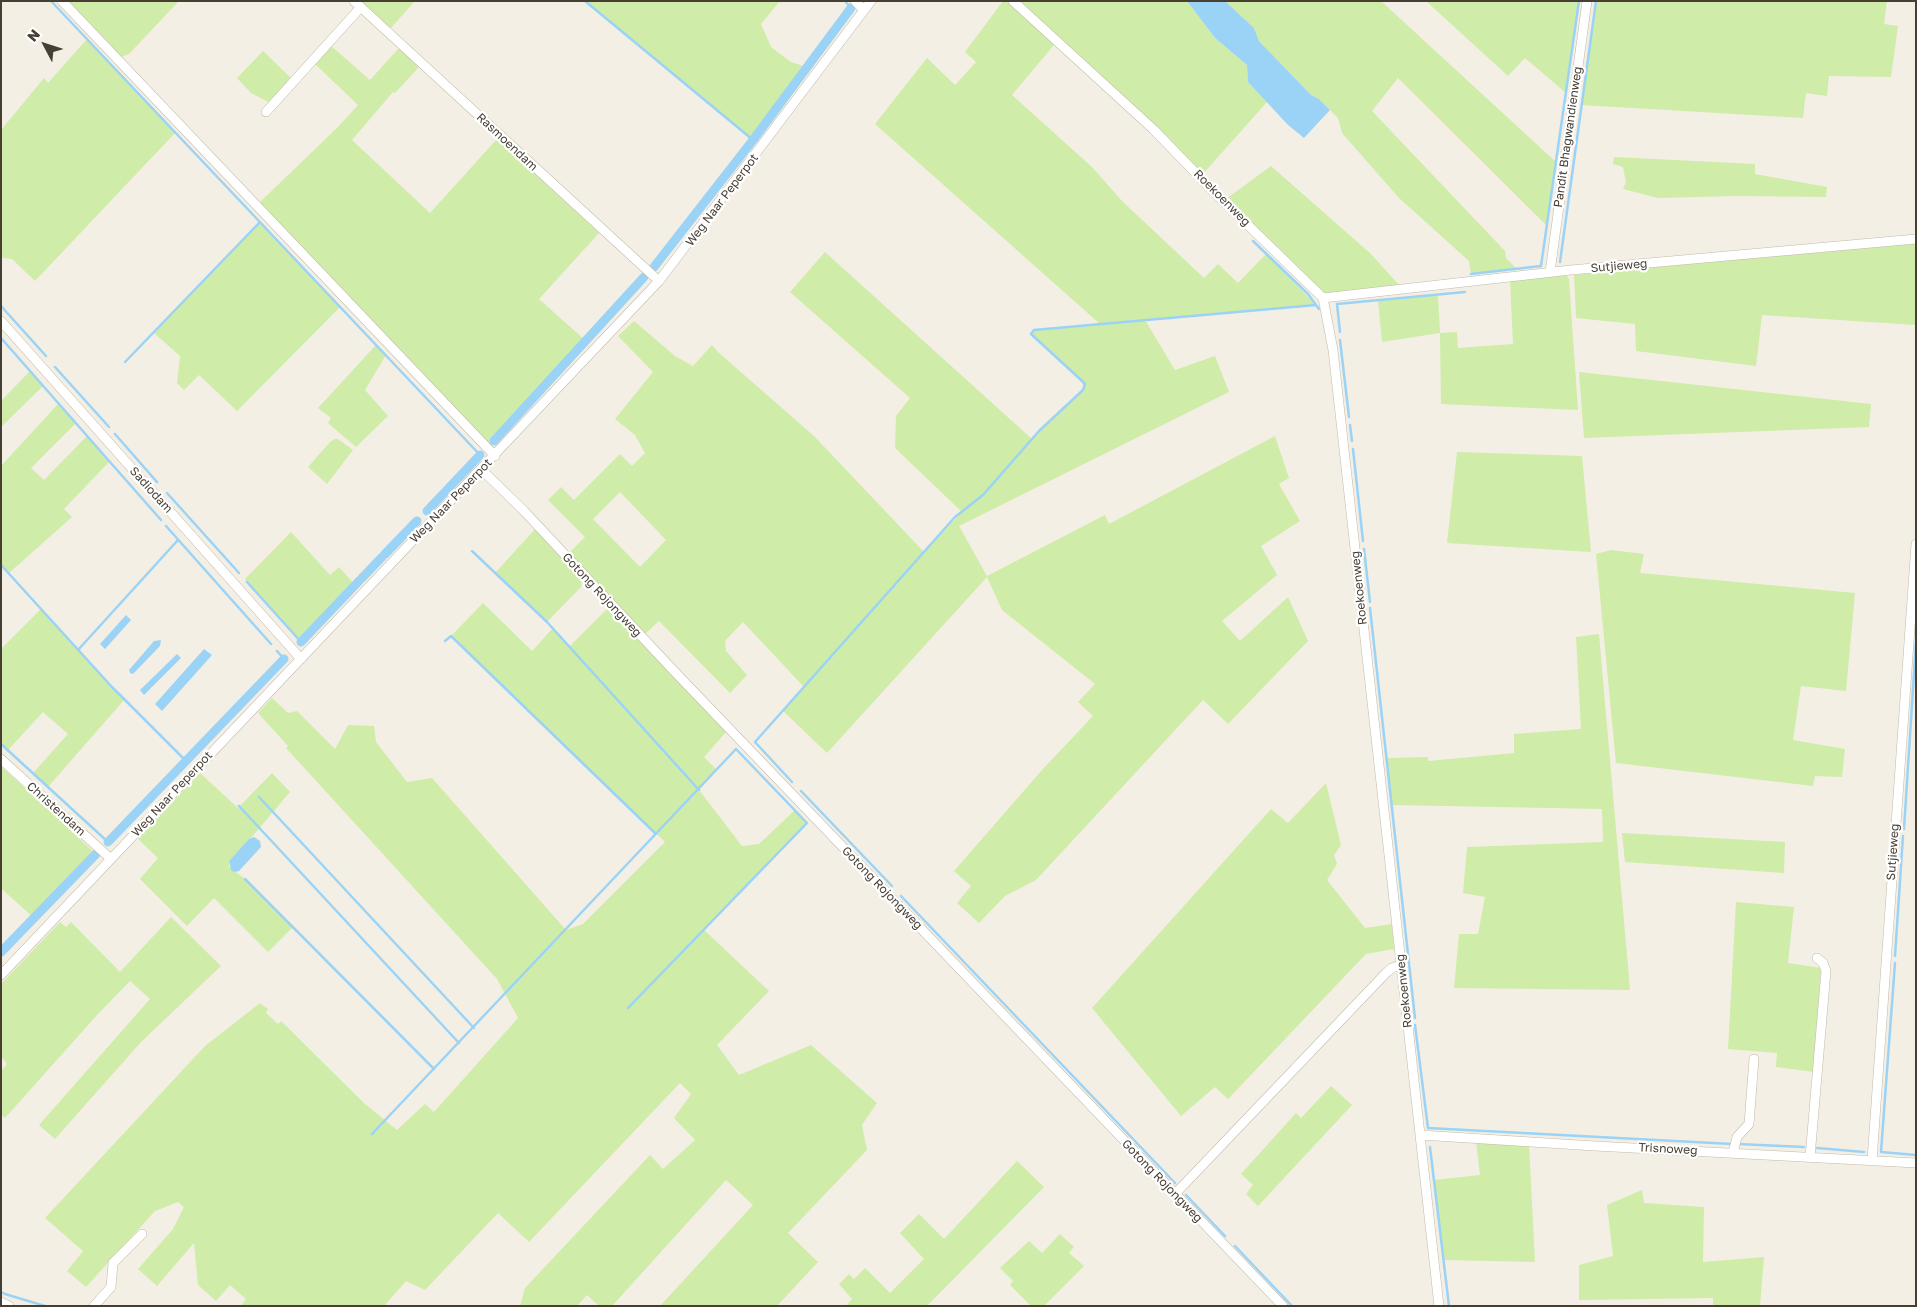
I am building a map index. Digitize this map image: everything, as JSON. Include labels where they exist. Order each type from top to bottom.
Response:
[{"type":"street","points":[[62,1],[495,456]]},
{"type":"street","points":[[855,1],[864,10]]},
{"type":"street","name":"Weg Naar Peperpot","points":[[1,976],[659,282],[872,1]]},
{"type":"street","name":"Roekoenweg","points":[[1013,1],[1153,129],[1216,194],[1323,298],[1328,314],[1333,350],[1439,1306]]},
{"type":"street","name":"Pandit Bhagwandienweg","points":[[1550,272],[1587,1]]},
{"type":"street","points":[[266,112],[358,4]]},
{"type":"street","name":"Rasmoendam","points":[[358,4],[659,282]]},
{"type":"street","name":"Sutjieweg","points":[[1323,298],[1550,272],[1916,239]]},
{"type":"street","name":"Sadiodam","points":[[3,325],[301,659]]},
{"type":"street","name":"Gotong Rojongweg","points":[[482,470],[524,511],[674,671],[1283,1306]]},
{"type":"street","name":"Sutjieweg","points":[[1872,1160],[1916,544]]},
{"type":"street","name":"Christendam","points":[[1,759],[111,859]]},
{"type":"street","points":[[1810,1157],[1826,971],[1823,963],[1817,958]]},
{"type":"street","points":[[1176,1194],[1386,973],[1392,968],[1401,965]]},
{"type":"street","points":[[1733,1153],[1737,1137],[1749,1124],[1754,1059]]},
{"type":"street","name":"Trisnoweg","points":[[1420,1135],[1916,1162]]},
{"type":"street","points":[[94,1306],[111,1287],[113,1263],[142,1234]]},
{"type":"street","points":[[1,1302],[10,1306]]},
{"type":"green space","points":[[67,1],[179,1],[129,54],[119,58]]},
{"type":"green space","points":[[359,1],[415,1],[390,29]]},
{"type":"green space","points":[[585,1],[780,1],[761,24],[771,47],[791,62],[807,67],[753,140]]},
{"type":"green space","points":[[1003,1],[1007,1],[1054,45],[1012,95],[1092,167],[1122,201],[1204,278],[1218,264],[1238,283],[1266,254],[1316,305],[1145,320],[1175,370],[1215,356],[1229,392],[959,526],[987,576],[1105,515],[1109,524],[1275,436],[1289,478],[1279,484],[1300,521],[1261,546],[1277,575],[1222,621],[1240,641],[1288,597],[1308,641],[1228,724],[1203,700],[1036,880],[1005,896],[979,923],[957,903],[971,886],[954,871],[1042,770],[1093,716],[1078,702],[1095,684],[1002,610],[987,577],[827,753],[783,711],[804,687],[743,622],[725,641],[726,651],[747,675],[730,693],[659,621],[644,635],[568,554],[585,537],[548,500],[561,487],[574,500],[620,454],[632,466],[645,453],[635,435],[615,419],[653,372],[618,336],[634,321],[675,356],[693,366],[712,345],[814,436],[924,552],[962,512],[895,448],[896,416],[910,398],[790,292],[825,252],[1032,439],[1083,390],[1084,384],[1081,380],[1031,334],[1034,330],[1100,324],[875,124],[927,58],[955,85],[976,62],[965,52]],"holes":[[[620,492],[666,540],[640,567],[593,519]]]},
{"type":"green space","points":[[1019,1],[1187,1],[1215,38],[1247,65],[1248,82],[1267,102],[1202,175]]},
{"type":"green space","points":[[1225,1],[1381,1],[1556,162],[1547,226],[1398,78],[1372,111],[1505,251],[1506,258],[1517,269],[1471,274],[1469,261],[1399,198],[1342,133],[1338,118],[1319,99],[1311,95],[1259,41],[1254,28]]},
{"type":"green space","points":[[1426,1],[1579,1],[1566,93],[1525,58],[1508,76]]},
{"type":"green space","points":[[1596,1],[1887,1],[1884,24],[1898,26],[1891,77],[1829,76],[1827,96],[1806,93],[1803,118],[1581,105]]},
{"type":"green space","points":[[87,39],[175,133],[35,281],[12,259],[1,257],[1,130],[44,78],[48,83]]},
{"type":"green space","points":[[330,45],[370,80],[399,48],[419,67],[395,93],[393,92],[352,140],[430,213],[497,139],[599,233],[539,299],[586,341],[490,445],[259,203],[338,127],[358,105],[314,63]]},
{"type":"green space","points":[[263,51],[292,79],[270,103],[251,93],[237,78]]},
{"type":"green space","points":[[1614,157],[1755,164],[1755,174],[1827,187],[1826,197],[1735,196],[1658,198],[1623,189],[1626,182],[1623,167],[1613,164]]},
{"type":"green space","points":[[1271,166],[1371,254],[1399,285],[1325,295],[1226,199]]},
{"type":"green space","points":[[259,222],[340,307],[237,411],[199,375],[184,390],[177,383],[180,356],[154,333]]},
{"type":"green space","points":[[1916,242],[1916,325],[1762,315],[1756,366],[1636,351],[1635,324],[1576,318],[1574,275]]},
{"type":"green space","points":[[1565,274],[1569,279],[1578,410],[1441,404],[1440,333],[1457,332],[1458,348],[1513,344],[1510,280]]},
{"type":"green space","points":[[1438,295],[1440,333],[1382,342],[1378,300]]},
{"type":"green space","points":[[376,345],[386,355],[365,390],[388,416],[356,447],[328,423],[331,418],[318,408]]},
{"type":"green space","points":[[30,371],[43,386],[1,427],[1,401]]},
{"type":"green space","points":[[1579,372],[1871,404],[1869,427],[1584,438]]},
{"type":"green space","points":[[58,404],[76,423],[31,468],[44,480],[87,436],[109,462],[64,509],[72,517],[9,573],[1,565],[1,466]]},
{"type":"green space","points":[[338,439],[353,450],[327,484],[308,467],[330,442]]},
{"type":"green space","points":[[1457,452],[1582,456],[1591,552],[1447,543]]},
{"type":"green space","points":[[536,528],[582,579],[581,587],[547,622],[495,573]]},
{"type":"green space","points":[[291,532],[330,575],[339,567],[355,585],[300,640],[245,579]]},
{"type":"green space","points":[[1611,550],[1644,554],[1640,573],[1855,593],[1846,691],[1801,686],[1793,740],[1845,749],[1842,777],[1815,776],[1813,786],[1616,763],[1596,554]]},
{"type":"green space","points":[[483,603],[532,651],[553,628],[569,647],[609,607],[727,731],[704,757],[717,770],[699,790],[742,846],[759,844],[795,810],[807,823],[704,930],[769,991],[717,1045],[739,1075],[811,1045],[877,1103],[862,1125],[867,1150],[788,1233],[818,1262],[777,1306],[660,1306],[753,1205],[726,1180],[612,1306],[599,1306],[587,1295],[577,1306],[520,1306],[525,1288],[650,1155],[663,1169],[695,1140],[674,1118],[691,1094],[680,1083],[529,1242],[498,1213],[425,1290],[406,1281],[384,1306],[241,1306],[246,1299],[230,1285],[216,1301],[198,1285],[194,1243],[157,1286],[138,1269],[173,1229],[184,1207],[178,1202],[155,1211],[86,1287],[67,1271],[83,1251],[45,1218],[205,1046],[260,1003],[268,1009],[266,1013],[278,1024],[281,1021],[365,1104],[397,1130],[425,1104],[434,1112],[518,1018],[497,979],[286,748],[288,746],[258,713],[272,698],[288,713],[297,711],[335,749],[348,725],[374,726],[376,742],[407,782],[432,778],[566,930],[583,924],[665,842],[451,636]]},
{"type":"green space","points":[[41,609],[124,700],[48,787],[33,773],[68,734],[43,712],[8,750],[1,744],[1,649]]},
{"type":"green space","points":[[1599,634],[1630,990],[1454,988],[1459,934],[1478,934],[1485,897],[1463,893],[1467,847],[1603,842],[1602,809],[1392,805],[1387,758],[1428,757],[1428,761],[1514,753],[1514,734],[1581,729],[1576,637]]},
{"type":"green space","points":[[1,766],[96,854],[34,918],[3,890],[1,891]]},
{"type":"green space","points":[[200,773],[238,808],[272,773],[290,792],[229,861],[229,867],[245,879],[293,927],[268,952],[214,898],[187,926],[140,879],[158,858],[138,839]]},
{"type":"green space","points":[[1326,783],[1341,845],[1334,855],[1337,864],[1327,880],[1365,928],[1392,924],[1394,949],[1366,954],[1228,1099],[1215,1087],[1181,1116],[1092,1008],[1271,809],[1288,823]]},
{"type":"green space","points":[[1622,833],[1785,842],[1784,873],[1625,862]]},
{"type":"green space","points":[[1736,902],[1794,907],[1788,963],[1821,968],[1814,1072],[1776,1067],[1777,1053],[1728,1049]]},
{"type":"green space","points":[[171,917],[221,966],[141,1042],[55,1139],[39,1125],[150,999],[130,981],[5,1118],[1,1115],[1,1071],[7,1064],[1,1056],[1,984],[60,922],[66,927],[71,922],[120,972]]},
{"type":"green space","points":[[1331,1086],[1352,1105],[1258,1206],[1246,1194],[1253,1185],[1241,1174],[1296,1113],[1301,1118]]},
{"type":"green space","points":[[1476,1141],[1529,1144],[1535,1262],[1444,1260],[1434,1180],[1480,1175]]},
{"type":"green space","points":[[1017,1161],[1044,1187],[927,1306],[846,1306],[852,1299],[839,1284],[849,1274],[854,1279],[865,1268],[890,1293],[924,1259],[900,1233],[919,1214],[944,1239]]},
{"type":"green space","points":[[1642,1190],[1644,1203],[1704,1207],[1703,1262],[1764,1257],[1760,1306],[1713,1306],[1713,1298],[1579,1300],[1579,1265],[1613,1256],[1607,1205]]},
{"type":"green space","points":[[1060,1234],[1074,1247],[1069,1253],[1084,1266],[1044,1306],[1031,1306],[1010,1285],[1013,1281],[1000,1268],[1029,1241],[1042,1253]]},
{"type":"water","points":[[1187,1],[1225,1],[1254,28],[1259,41],[1311,95],[1319,99],[1330,110],[1304,138],[1288,125],[1248,82],[1247,65],[1215,38]]},
{"type":"water","points":[[126,615],[131,620],[105,649],[100,644]]},
{"type":"water","points":[[161,640],[160,646],[133,674],[130,673],[129,670],[154,641]]},
{"type":"water","points":[[204,649],[212,655],[162,711],[155,704]]},
{"type":"water","points":[[177,654],[181,658],[144,695],[140,690]]},
{"type":"water","points":[[254,837],[260,841],[261,847],[239,871],[234,872],[231,870],[229,861],[249,839]]},
{"type":"waterway","points":[[51,1],[480,455]]},
{"type":"waterway","points":[[585,1],[753,140]]},
{"type":"waterway","points":[[845,1],[851,8]]},
{"type":"waterway","points":[[1471,274],[1541,266],[1579,1]]},
{"type":"waterway","points":[[1560,262],[1596,1]]},
{"type":"waterway","points":[[654,267],[753,140],[851,8]]},
{"type":"waterway","points":[[125,362],[259,223]]},
{"type":"waterway","points":[[1253,241],[1308,294],[1319,309]]},
{"type":"waterway","points":[[494,441],[644,277]]},
{"type":"waterway","points":[[1340,332],[1337,304],[1465,292]]},
{"type":"waterway","points":[[792,782],[755,742],[955,517],[983,495],[1039,431],[1083,390],[1085,384],[1031,334],[1034,330],[1316,305]]},
{"type":"waterway","points":[[1,306],[46,356]]},
{"type":"waterway","points":[[1,338],[161,520]]},
{"type":"waterway","points":[[1340,340],[1349,417]]},
{"type":"waterway","points":[[55,367],[109,427]]},
{"type":"waterway","points":[[1350,425],[1352,441]]},
{"type":"waterway","points":[[115,434],[157,482]]},
{"type":"waterway","points":[[1353,449],[1363,541]]},
{"type":"waterway","points":[[427,511],[480,455]]},
{"type":"waterway","points":[[167,493],[239,573]]},
{"type":"waterway","points":[[385,554],[417,521]]},
{"type":"waterway","points":[[166,526],[271,644]]},
{"type":"waterway","points":[[78,650],[178,540]]},
{"type":"waterway","points":[[1364,549],[1370,602]]},
{"type":"waterway","points":[[472,551],[547,622],[699,790]]},
{"type":"waterway","points":[[362,578],[382,557]]},
{"type":"waterway","points":[[1,565],[112,687],[186,761]]},
{"type":"waterway","points":[[301,642],[359,581]]},
{"type":"waterway","points":[[247,582],[301,642]]},
{"type":"waterway","points":[[1370,608],[1415,1018]]},
{"type":"waterway","points":[[445,641],[451,636],[656,834]]},
{"type":"waterway","points":[[1904,829],[1916,642]]},
{"type":"waterway","points":[[277,651],[284,659]]},
{"type":"waterway","points":[[108,842],[284,659]]},
{"type":"waterway","points":[[1,744],[108,842]]},
{"type":"waterway","points":[[372,1134],[736,749],[807,823],[628,1008]]},
{"type":"waterway","points":[[801,791],[892,886]]},
{"type":"waterway","points":[[259,797],[474,1028]]},
{"type":"waterway","points":[[239,806],[459,1043]]},
{"type":"waterway","points":[[1895,956],[1903,836]]},
{"type":"waterway","points":[[1,952],[96,854]]},
{"type":"waterway","points":[[245,879],[434,1069]]},
{"type":"waterway","points":[[901,896],[1175,1183]]},
{"type":"waterway","points":[[1895,963],[1881,1152],[1916,1155]]},
{"type":"waterway","points":[[1415,1025],[1428,1128],[1732,1144]]},
{"type":"waterway","points":[[1738,1144],[1804,1147]]},
{"type":"waterway","points":[[1430,1147],[1449,1306]]},
{"type":"waterway","points":[[1817,1148],[1864,1152]]},
{"type":"waterway","points":[[1186,1195],[1225,1236]]},
{"type":"waterway","points":[[1235,1246],[1292,1306]]},
{"type":"waterway","points":[[1,1292],[45,1306]]}]
